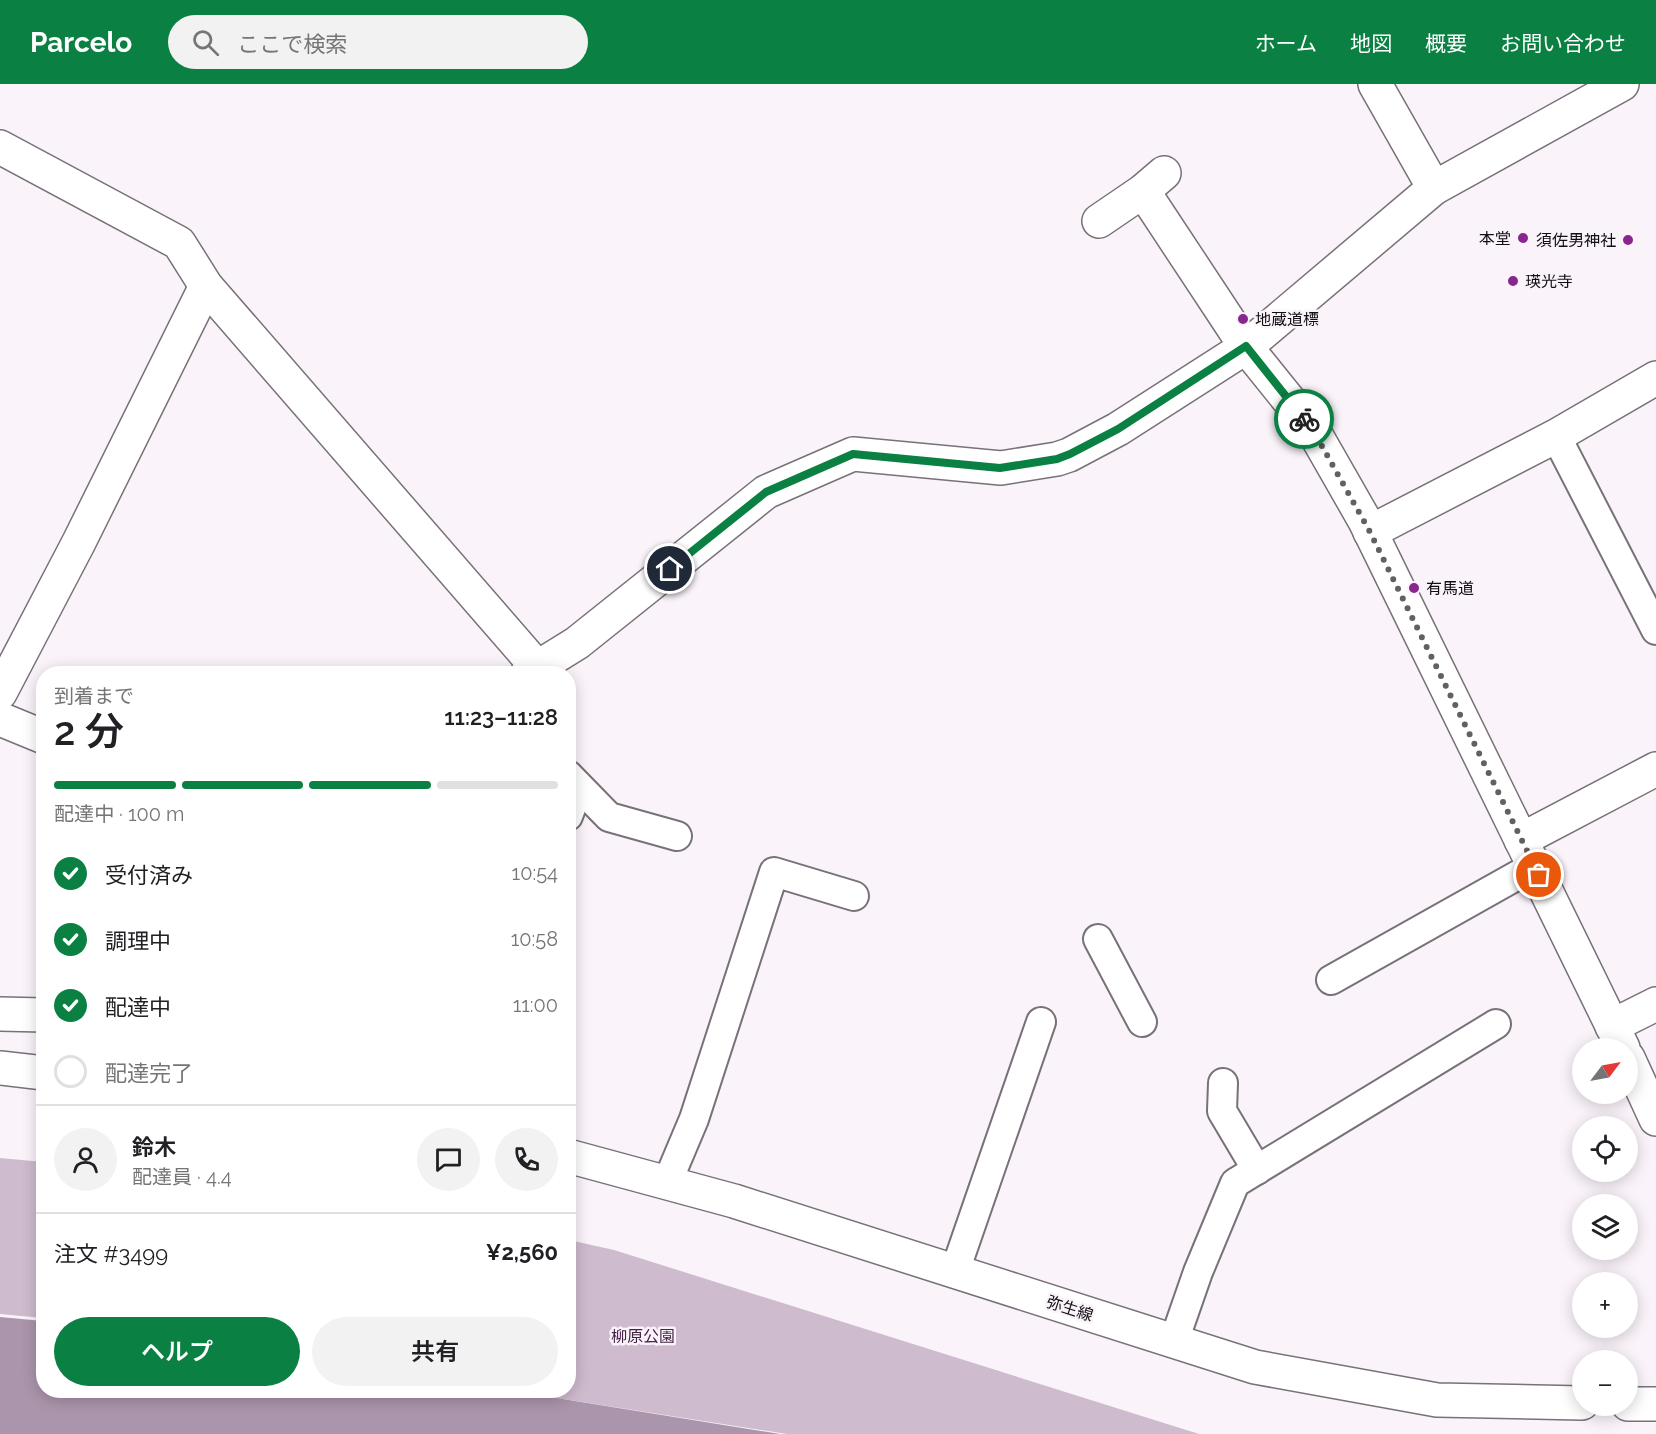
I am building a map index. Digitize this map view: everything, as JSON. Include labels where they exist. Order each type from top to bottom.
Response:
[{"type":"street","points":[[1375,84],[1434,188]]},
{"type":"street","points":[[539,666],[577,643],[766,492],[853,454],[1000,468],[1063,457],[1118,429],[1246,346],[1434,188],[1622,84]]},
{"type":"street","points":[[0,147],[179,243],[206,286],[529,666]]},
{"type":"street","points":[[1099,221],[1154,182],[1246,346],[1313,430],[1370,532],[1618,1037],[1656,1004]]},
{"type":"street","points":[[0,693],[79,542],[206,286]]},
{"type":"street","points":[[1370,532],[1556,436],[1656,378]]},
{"type":"street","points":[[0,719],[36,734]]},
{"type":"street","points":[[1528,853],[1656,770]]},
{"type":"street","points":[[0,1014],[36,1015]]},
{"type":"street","points":[[0,1068],[36,1071]]},
{"type":"street","points":[[1638,1080],[1656,1119]]},
{"type":"street","name":"弥生線","points":[[576,1158],[734,1201],[1256,1367],[1437,1400],[1572,1403]]},
{"type":"street","points":[[1638,1404],[1656,1404]]},
{"type":"lane","points":[[1556,436],[1656,630]]},
{"type":"lane","points":[[576,783],[609,817],[677,836]]},
{"type":"lane","points":[[1331,980],[1528,853]]},
{"type":"lane","points":[[668,1183],[694,1119],[774,872],[854,896]]},
{"type":"lane","points":[[1098,939],[1142,1022]]},
{"type":"lane","points":[[955,1271],[1041,1022]]},
{"type":"lane","points":[[1174,1341],[1198,1272],[1235,1183],[1496,1024]]},
{"type":"lane","points":[[1223,1083],[1222,1111],[1257,1170]]},
{"type":"green space","points":[[0,1158],[36,1161],[36,1317],[0,1314]]},
{"type":"green space","name":"柳原公園","points":[[576,1242],[614,1250],[1199,1434],[787,1434],[557,1398],[576,1398]]},
{"type":"shaded area","points":[[0,1317],[36,1320],[36,1398],[556,1398],[780,1434],[0,1434]]},
{"type":"way so far","points":[[1304,419],[1313,430],[1370,532],[1539,875]]},
{"type":"place","name":"本堂","points":[[1523,238]]},
{"type":"place","name":"須佐男神社","points":[[1628,240]]},
{"type":"place","name":"瑛光寺","points":[[1513,281]]},
{"type":"place","name":"地蔵道標","points":[[1243,319]]},
{"type":"place","name":"有馬道","points":[[1414,588]]},
{"type":"route","points":[[670,569],[766,492],[853,454],[1000,468],[1057,459],[1118,429],[1246,346],[1304,419]]}]
